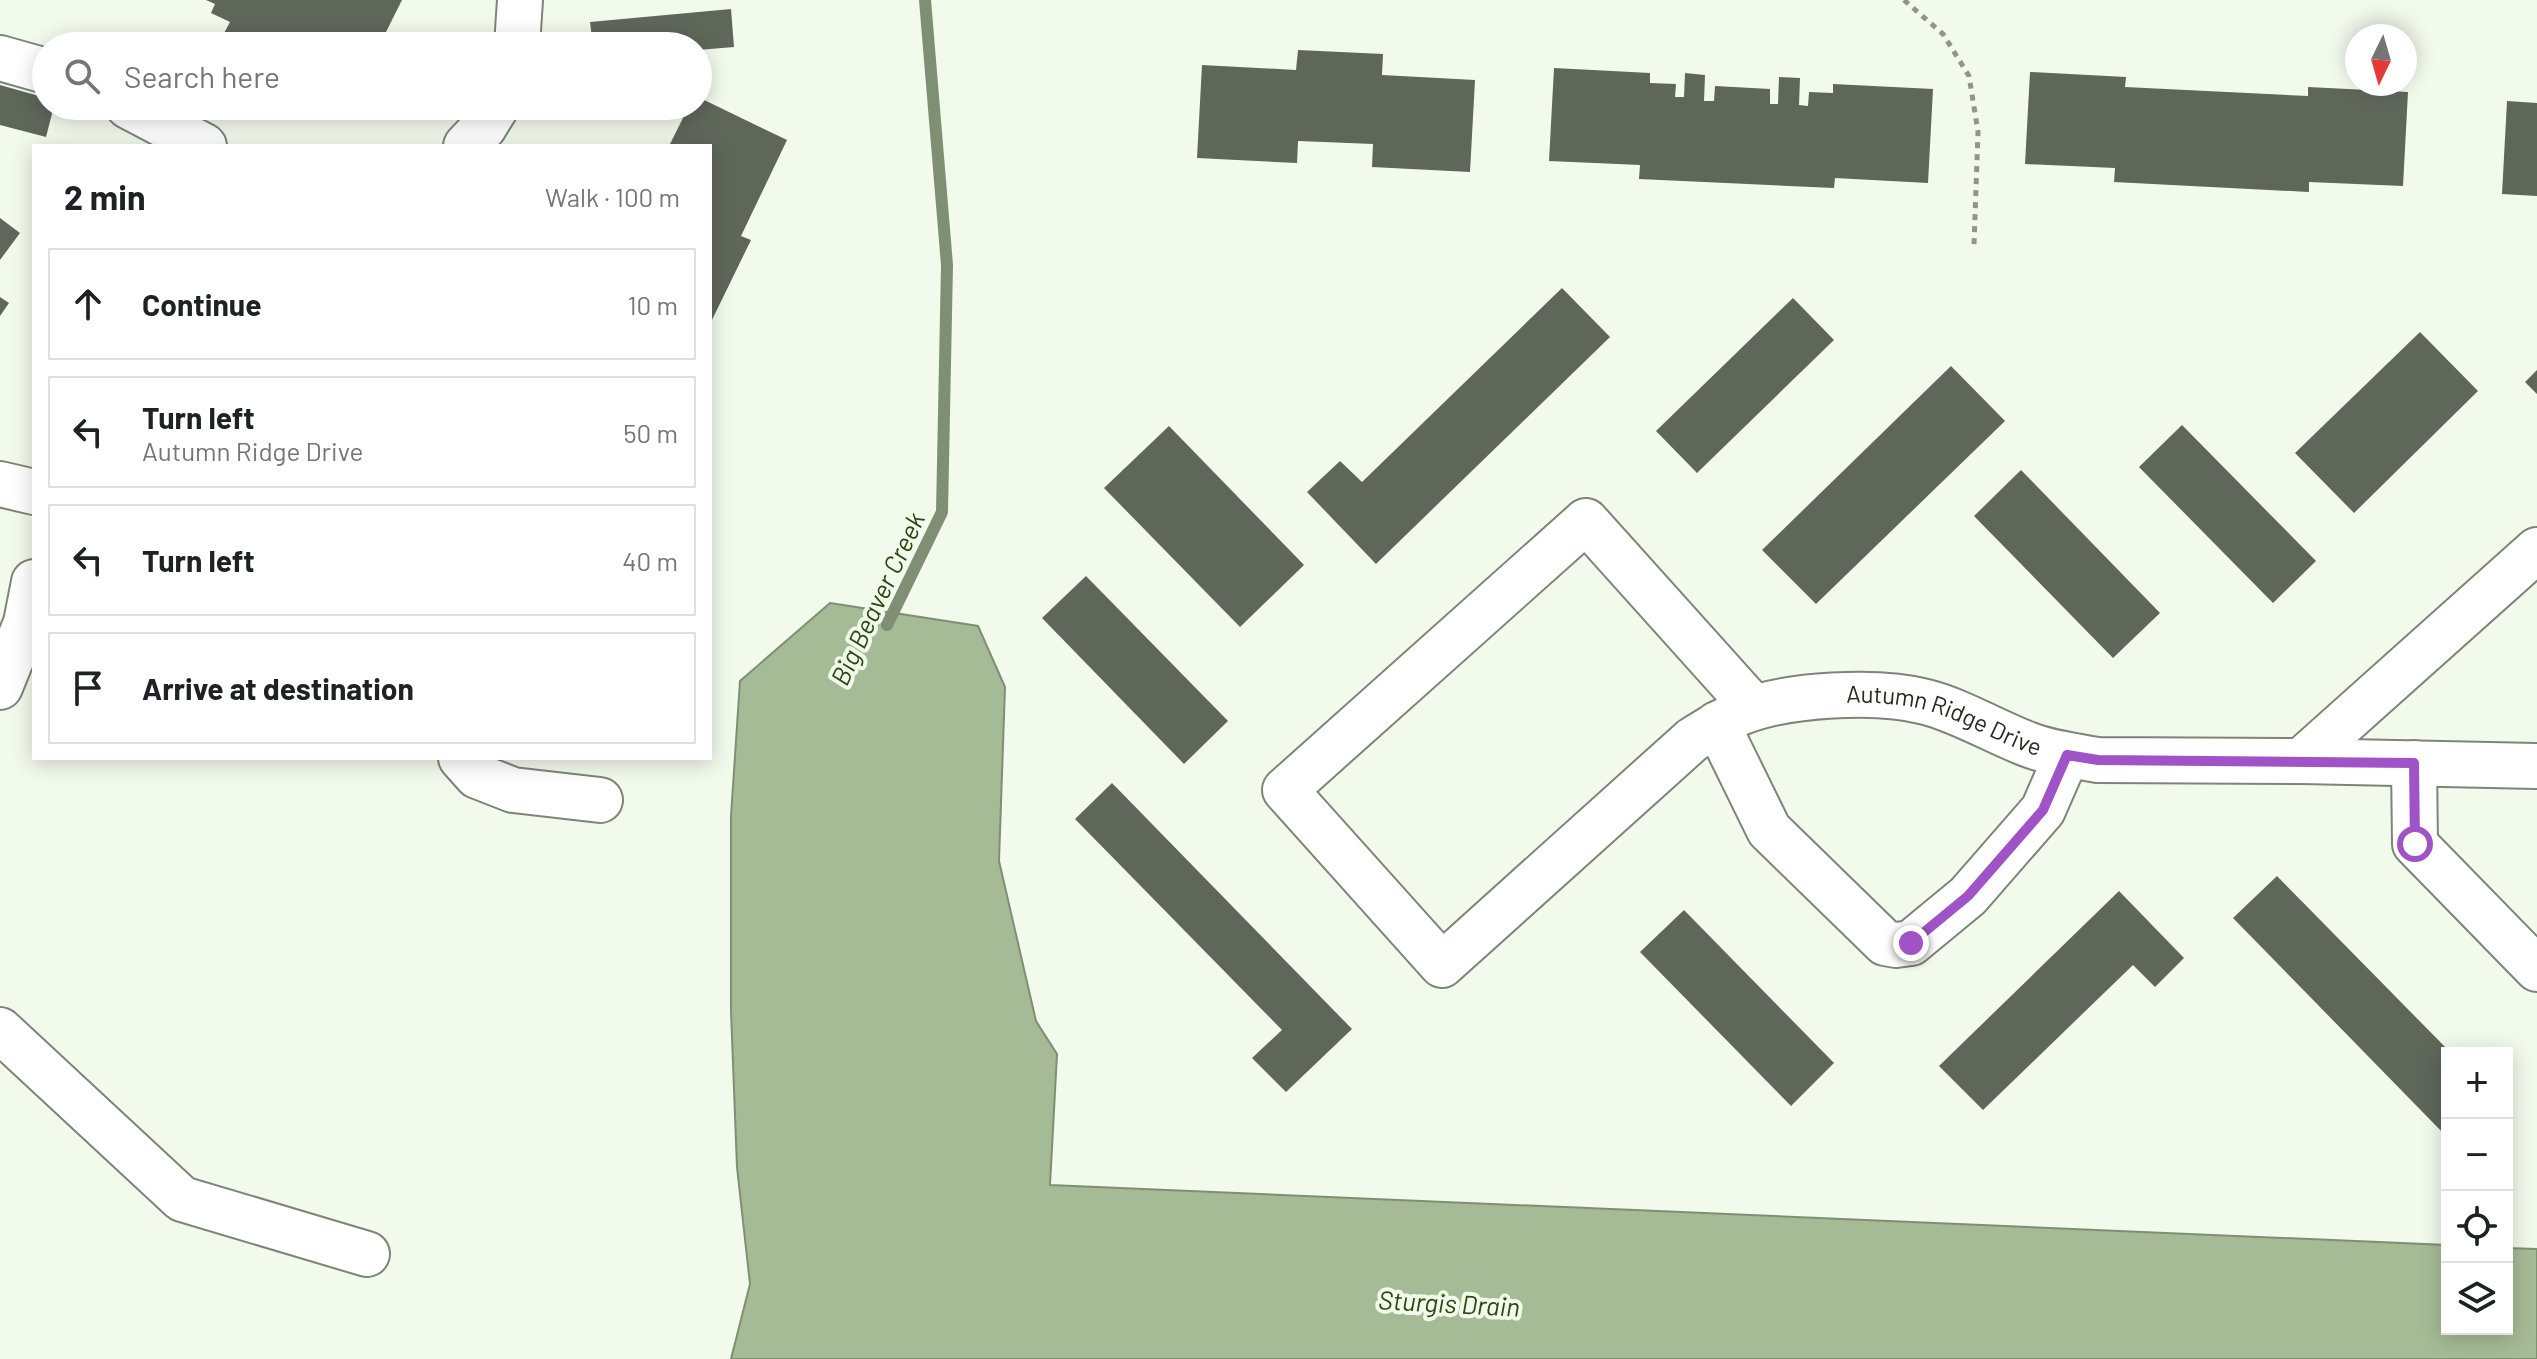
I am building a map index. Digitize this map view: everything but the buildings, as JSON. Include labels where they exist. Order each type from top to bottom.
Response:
[{"type":"street","points":[[520,32],[526,1]]},
{"type":"street","points":[[0,58],[32,67]]},
{"type":"street","points":[[468,144],[488,120]]},
{"type":"street","points":[[134,122],[198,144]]},
{"type":"street","points":[[0,484],[32,492]]},
{"type":"street","name":"Autumn Ridge Drive","points":[[1736,716],[1586,521],[1285,790],[1442,965],[1692,740],[1736,716],[1781,702],[1863,694],[1928,702],[2030,746],[2098,760],[2537,766]]},
{"type":"street","points":[[2301,761],[2537,550]]},
{"type":"street","points":[[0,687],[26,623],[32,592]]},
{"type":"street","points":[[1736,716],[1769,830],[1885,943],[1896,945],[1911,943],[1968,896],[2043,810],[2067,755]]},
{"type":"street","points":[[463,760],[477,776],[513,790],[600,800]]},
{"type":"street","points":[[2414,763],[2415,844],[2537,969]]},
{"type":"street","points":[[0,1030],[182,1199],[367,1254]]},
{"type":"path","points":[[1904,0],[1943,34],[1969,76],[1978,132],[1974,245]]},
{"type":"water","name":"Sturgis Drain","points":[[830,603],[978,626],[1005,687],[999,861],[1036,1021],[1057,1054],[1050,1185],[2441,1245],[2441,1335],[2513,1335],[2513,1248],[2537,1249],[2537,1359],[731,1359],[750,1284],[737,1167],[731,1011],[731,816],[740,681]]},
{"type":"waterway","name":"Big Beaver Creek","points":[[887,625],[942,512],[947,265],[925,0]]},
{"type":"route","points":[[1911,943],[1968,896],[2043,810],[2067,755],[2098,760],[2414,763],[2415,844]]}]
